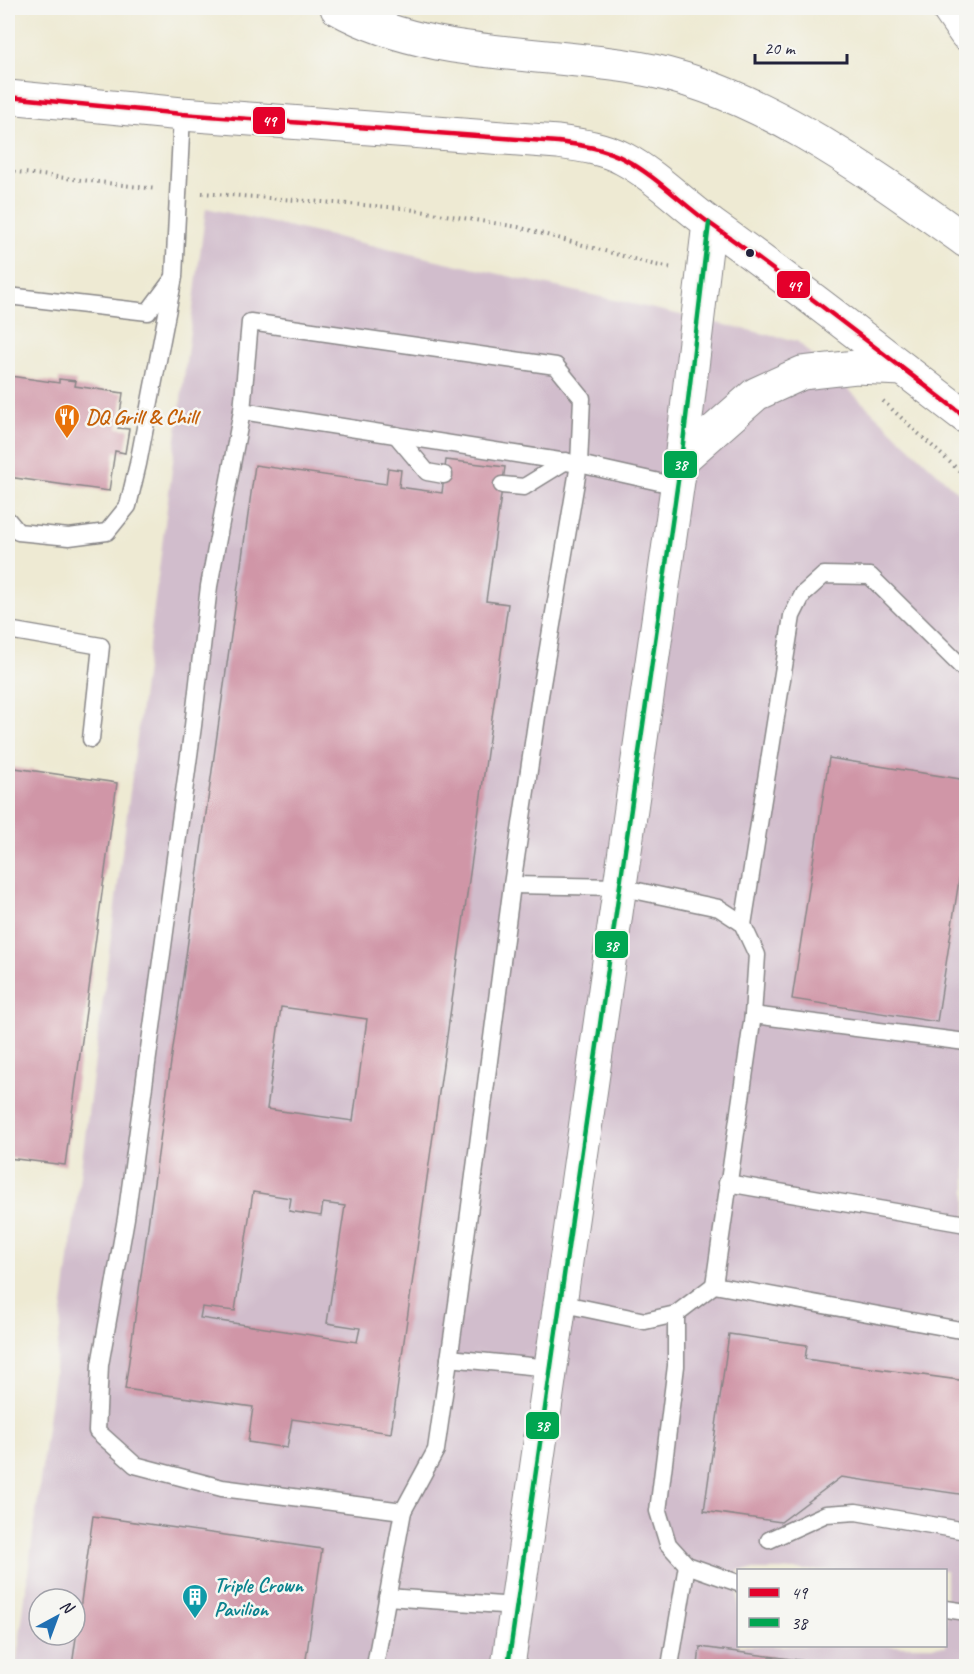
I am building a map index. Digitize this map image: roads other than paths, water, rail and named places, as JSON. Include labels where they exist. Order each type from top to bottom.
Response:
[{"type":"main road","points":[[337,8],[361,22],[459,47],[639,68],[716,90],[757,108],[861,166],[966,241]]},
{"type":"main road","points":[[948,8],[966,34]]},
{"type":"main road","points":[[8,97],[182,114],[440,132],[587,146],[621,158],[638,167],[966,417]]},
{"type":"main road","points":[[508,1666],[679,473],[709,223]]},
{"type":"main road","points":[[679,473],[756,394],[802,373],[856,368],[903,369]]},
{"type":"lane","points":[[8,520],[18,532],[69,537],[107,532],[128,506],[174,277],[182,114]]},
{"type":"lane","points":[[8,296],[148,312],[174,277]]},
{"type":"lane","points":[[375,1666],[403,1511],[436,1450],[512,885],[582,398],[556,366],[250,322],[242,411],[209,586],[193,726],[126,1218],[100,1365],[97,1431],[135,1465],[211,1486],[403,1511]]},
{"type":"lane","points":[[242,411],[572,463],[679,473]]},
{"type":"lane","points":[[396,435],[428,472],[444,475]]},
{"type":"lane","points":[[502,485],[524,487],[572,463]]},
{"type":"lane","points":[[743,925],[792,616],[803,594],[824,575],[870,576],[966,671]]},
{"type":"lane","points":[[8,630],[101,646],[91,739]]},
{"type":"lane","points":[[512,885],[619,887],[719,908],[743,925],[758,955],[753,1015],[727,1183],[714,1286]]},
{"type":"lane","points":[[753,1015],[966,1042]]},
{"type":"lane","points":[[727,1183],[966,1224]]},
{"type":"lane","points":[[559,1304],[645,1321],[676,1314],[714,1286],[966,1330]]},
{"type":"lane","points":[[676,1314],[676,1366],[658,1511],[668,1544],[687,1565],[737,1583]]},
{"type":"lane","points":[[449,1358],[550,1368]]},
{"type":"lane","points":[[769,1540],[826,1514],[856,1512],[966,1531]]},
{"type":"lane","points":[[670,1666],[687,1565]]},
{"type":"lane","points":[[387,1597],[516,1606]]},
{"type":"lane","points":[[947,1609],[966,1612]]},
{"type":"place","name":"DQ Grill & Chill","points":[[67,440]]},
{"type":"place","name":"Triple Crown Pavilion","points":[[195,1620]]}]
